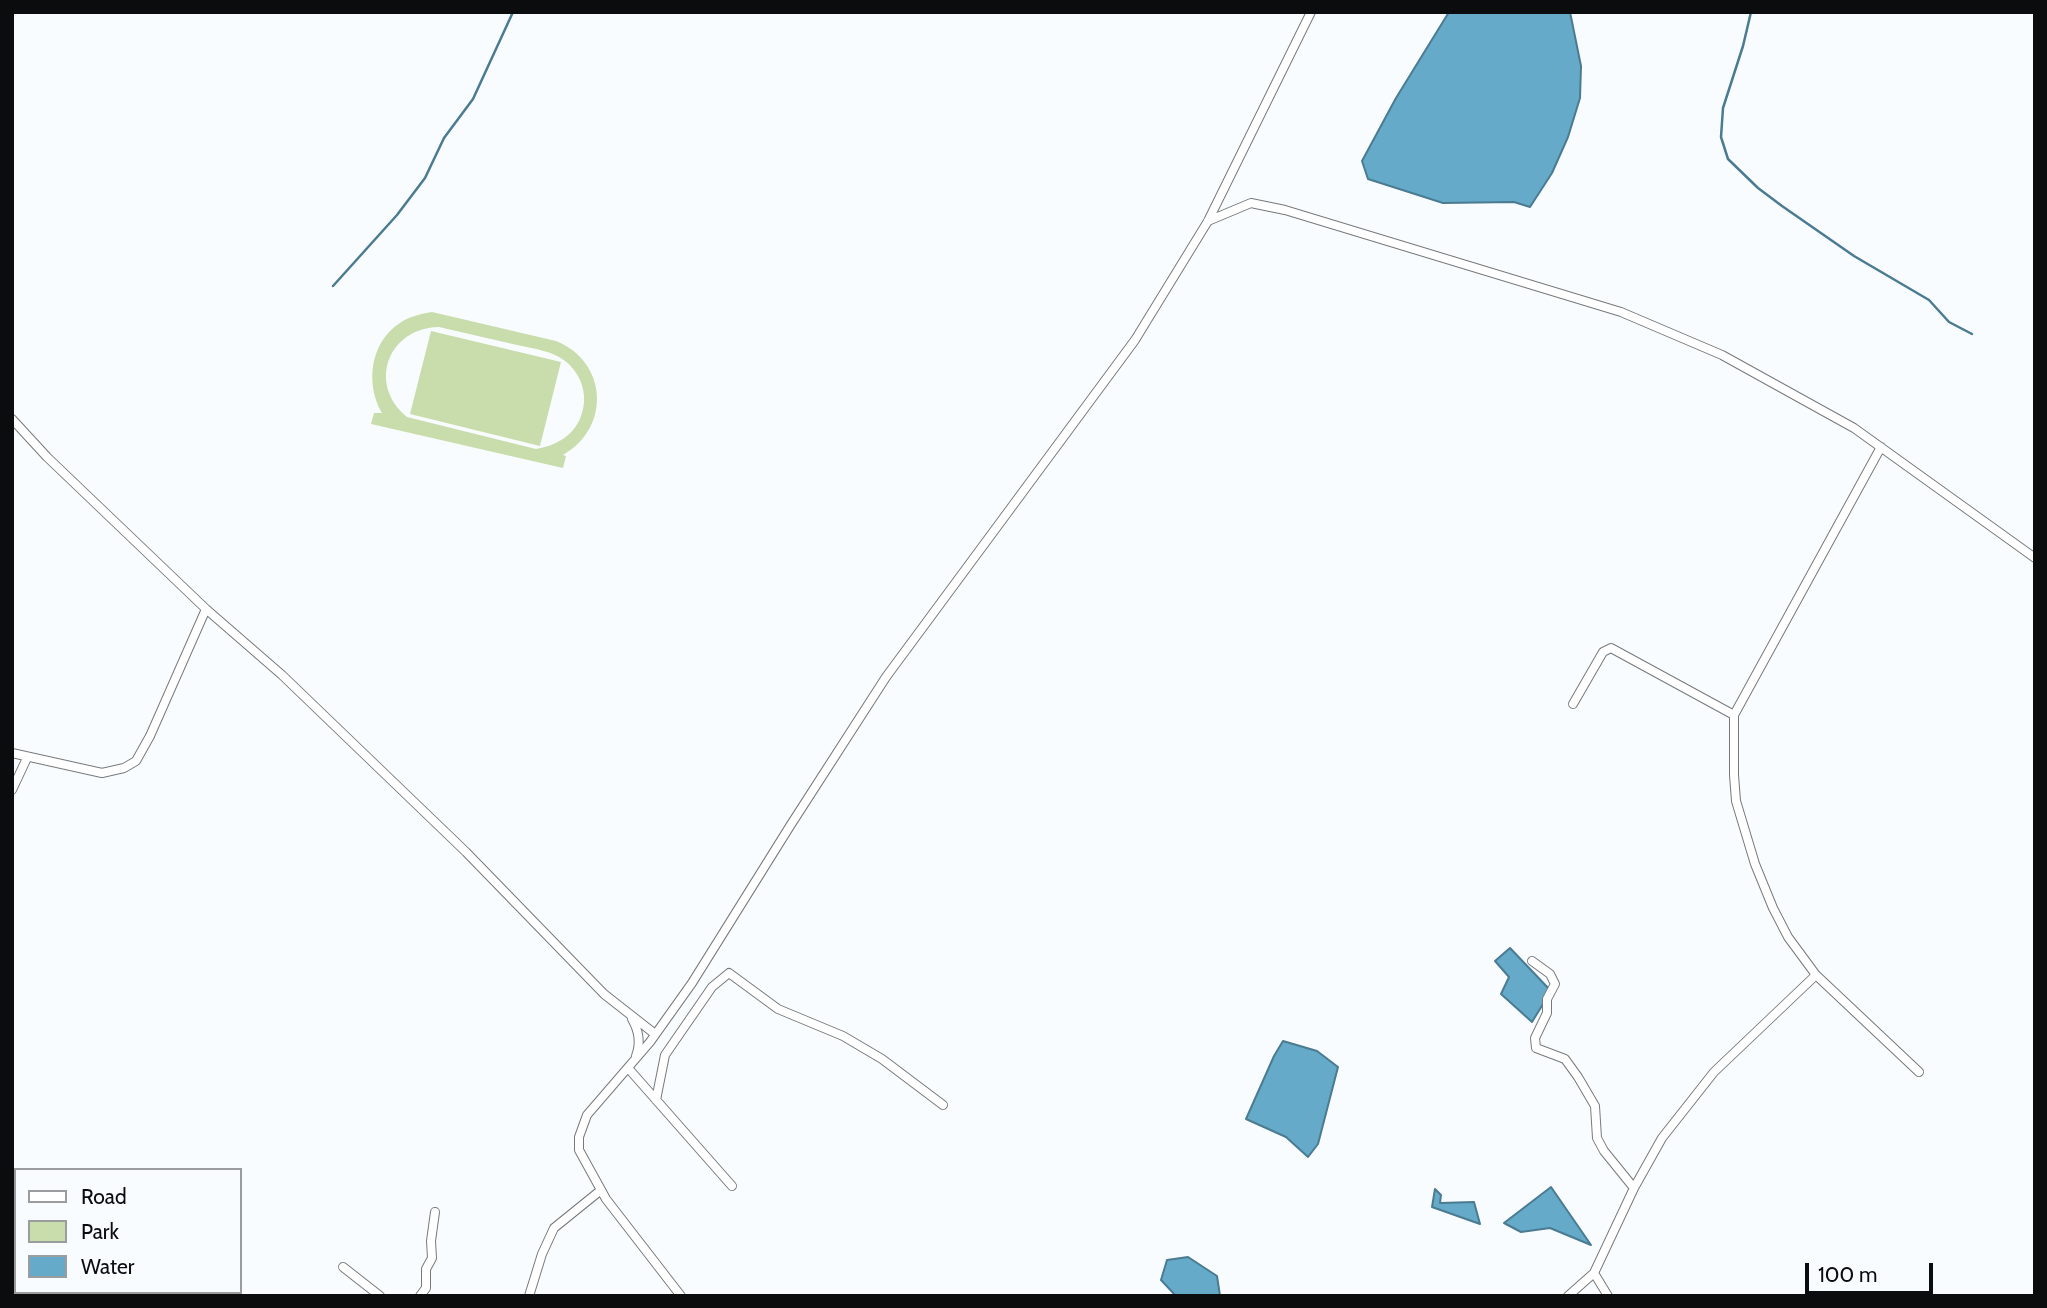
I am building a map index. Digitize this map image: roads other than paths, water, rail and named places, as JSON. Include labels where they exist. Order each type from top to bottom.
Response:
[{"type":"street","points":[[681,1296],[601,1190],[579,1150],[579,1137],[587,1115],[655,1034],[692,983],[886,677],[1135,340],[1208,221],[1311,12]]},
{"type":"street","points":[[1208,221],[1251,203],[1263,205],[1621,312],[1722,355],[1854,428],[2035,558]]},
{"type":"street","points":[[12,419],[47,457],[206,609],[311,703],[466,852],[604,994],[655,1034]]},
{"type":"street","points":[[1881,447],[1734,715],[1734,775],[1736,801],[1755,864],[1788,937],[1816,975],[1919,1072]]},
{"type":"street","points":[[12,753],[102,773],[124,768],[136,761],[150,736],[206,609]]},
{"type":"street","points":[[1573,704],[1604,652],[1611,648],[1734,715]]},
{"type":"street","points":[[12,789],[27,758]]},
{"type":"street","points":[[1532,961],[1550,974],[1555,984],[1547,999],[1547,1013],[1535,1038],[1536,1048],[1565,1059],[1578,1077],[1595,1105],[1597,1138],[1604,1151],[1634,1188]]},
{"type":"street","points":[[656,1100],[665,1055],[712,987],[729,973],[778,1009],[844,1036],[883,1059],[943,1105]]},
{"type":"street","points":[[1568,1296],[1594,1273],[1634,1188],[1662,1138],[1714,1072],[1816,975]]},
{"type":"street","points":[[626,1011],[638,1030],[639,1041],[630,1065]]},
{"type":"street","points":[[630,1065],[656,1100],[732,1186]]},
{"type":"street","points":[[529,1296],[554,1227],[601,1190]]},
{"type":"street","points":[[420,1296],[426,1288],[426,1269],[432,1258],[431,1241],[435,1212]]},
{"type":"street","points":[[343,1267],[380,1296]]},
{"type":"street","points":[[1594,1273],[1608,1296]]},
{"type":"water","points":[[1449,12],[1570,12],[1581,66],[1580,98],[1568,137],[1552,173],[1530,207],[1514,202],[1443,203],[1368,179],[1362,161],[1396,98]]},
{"type":"water","points":[[1510,948],[1551,991],[1532,1022],[1501,994],[1509,977],[1495,961]]},
{"type":"water","points":[[1283,1041],[1317,1051],[1338,1067],[1318,1144],[1308,1157],[1286,1137],[1246,1119]]},
{"type":"water","points":[[1551,1187],[1591,1245],[1550,1228],[1521,1232],[1504,1223]]},
{"type":"water","points":[[1435,1189],[1441,1195],[1440,1203],[1474,1202],[1480,1224],[1432,1207]]},
{"type":"water","points":[[1188,1257],[1217,1276],[1220,1296],[1176,1296],[1161,1280],[1167,1260]]},
{"type":"waterway","points":[[333,286],[397,215],[425,178],[444,138],[473,99],[513,12]]},
{"type":"waterway","points":[[1751,12],[1723,108],[1721,137],[1728,159],[1758,188],[1782,206],[1854,256],[1929,300],[1949,322],[1972,334]]}]
